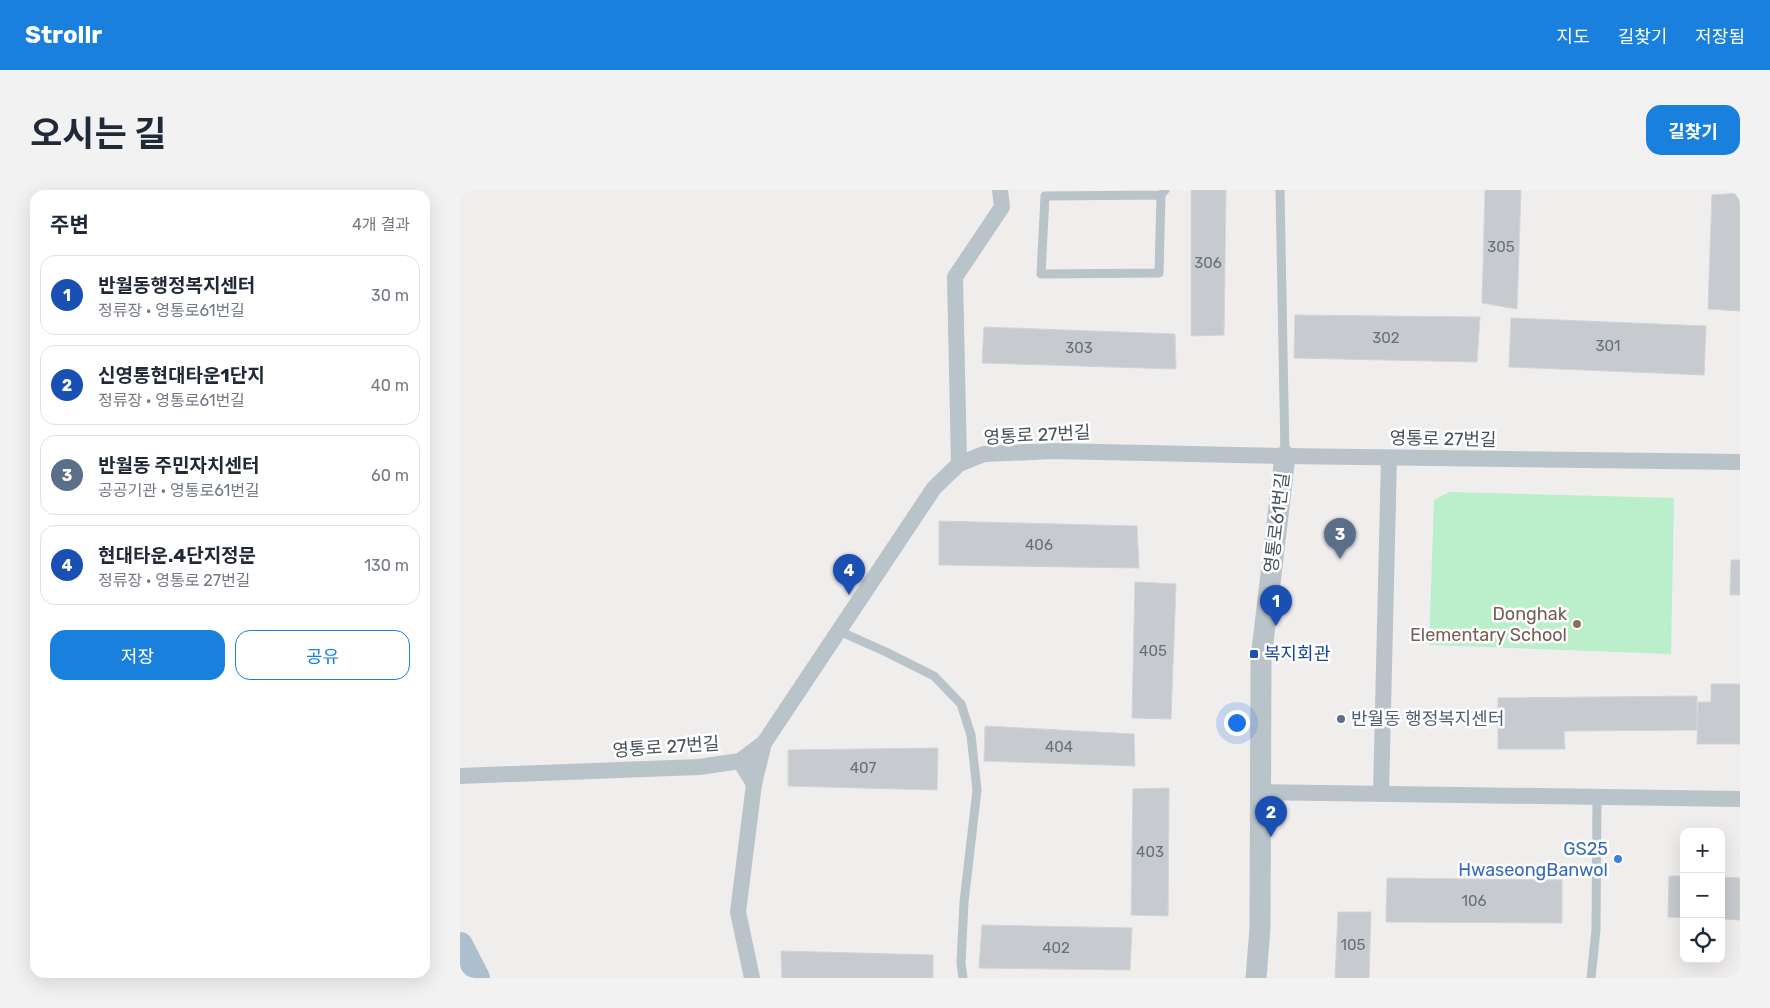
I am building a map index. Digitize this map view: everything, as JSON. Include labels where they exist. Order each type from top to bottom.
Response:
[{"type":"main road","points":[[460,945],[477,978]]},
{"type":"main road","points":[[460,975],[464,978]]},
{"type":"street","points":[[959,464],[954,277],[1002,207],[1000,190]]},
{"type":"street","name":"영통로 27번길","points":[[460,776],[699,767],[740,761],[764,743],[934,488],[959,464],[984,454],[1054,451],[1389,458],[1740,462]]},
{"type":"street","name":"영통로61번길","points":[[1256,978],[1260,928],[1261,658],[1285,456]]},
{"type":"street","points":[[1381,793],[1389,458]]},
{"type":"street","points":[[752,978],[738,912],[754,784],[764,743]]},
{"type":"street","points":[[740,761],[754,784]]},
{"type":"street","points":[[1260,792],[1740,799]]},
{"type":"lane","points":[[1280,190],[1285,456]]},
{"type":"lane","points":[[1163,192],[1159,273],[1041,274],[1045,196],[1163,192]]},
{"type":"lane","points":[[839,631],[934,676],[961,704],[971,735],[977,790],[964,902],[961,963],[963,978]]},
{"type":"lane","points":[[1591,978],[1596,930],[1597,797]]},
{"type":"green space","points":[[1449,492],[1674,498],[1671,654],[1429,645],[1434,500]]},
{"type":"building","points":[[1191,190],[1226,190],[1224,335],[1191,336]]},
{"type":"building","points":[[1485,190],[1521,190],[1517,309],[1482,303]]},
{"type":"building","points":[[1740,193],[1740,311],[1708,309],[1712,195]]},
{"type":"building","points":[[1295,315],[1480,317],[1477,362],[1294,358]]},
{"type":"building","points":[[1511,318],[1706,326],[1704,375],[1509,367]]},
{"type":"building","points":[[984,327],[1175,334],[1176,369],[982,363]]},
{"type":"building","points":[[939,521],[1137,526],[1139,568],[939,565]]},
{"type":"building","points":[[1731,560],[1740,560],[1740,595],[1730,595]]},
{"type":"building","points":[[1135,582],[1176,584],[1171,719],[1132,718]]},
{"type":"building","points":[[1711,684],[1740,684],[1740,744],[1697,744],[1698,702],[1711,702]]},
{"type":"building","points":[[1697,696],[1697,730],[1564,731],[1565,749],[1498,749],[1498,698]]},
{"type":"building","points":[[985,726],[1134,734],[1135,766],[984,761]]},
{"type":"building","points":[[938,748],[937,790],[788,786],[788,750]]},
{"type":"building","points":[[1169,788],[1168,916],[1131,915],[1133,789]]},
{"type":"building","points":[[1669,876],[1680,876],[1680,918],[1668,917]]},
{"type":"building","points":[[1725,877],[1740,878],[1740,920],[1725,919]]},
{"type":"building","points":[[1387,878],[1562,880],[1562,923],[1386,922]]},
{"type":"building","points":[[1338,912],[1371,912],[1369,978],[1335,978]]},
{"type":"building","points":[[982,925],[1132,928],[1130,970],[979,968]]},
{"type":"building","points":[[781,951],[933,955],[933,978],[782,978]]},
{"type":"place","name":"반월동 주민자치센터","points":[[1340,559]]},
{"type":"place","name":"현대타운.4단지정문","points":[[849,595]]},
{"type":"place","name":"Donghak Elementary School","points":[[1577,624]]},
{"type":"place","name":"반월동행정복지센터","points":[[1276,626]]},
{"type":"place","name":"복지회관","points":[[1254,654]]},
{"type":"place","name":"반월동 행정복지센터","points":[[1341,719]]},
{"type":"place","name":"신영통현대타운1단지","points":[[1271,837]]},
{"type":"place","name":"GS25 HwaseongBanwol","points":[[1618,859]]}]
